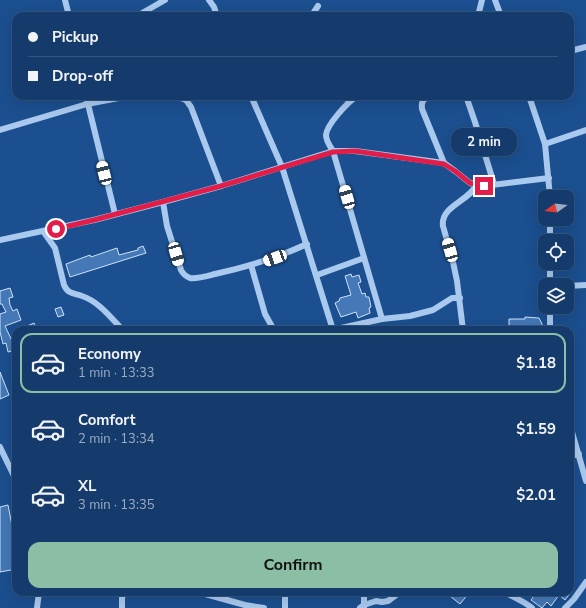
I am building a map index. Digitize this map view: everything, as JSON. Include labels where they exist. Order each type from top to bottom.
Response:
[{"type":"street","points":[[65,0],[68,12]]},
{"type":"street","points":[[144,12],[165,0]]},
{"type":"street","points":[[209,0],[216,12]]},
{"type":"street","points":[[479,12],[482,0]]},
{"type":"street","points":[[495,0],[500,12]]},
{"type":"street","points":[[314,12],[318,6]]},
{"type":"street","points":[[574,50],[586,47]]},
{"type":"street","points":[[86,100],[114,214]]},
{"type":"street","points":[[0,130],[87,104],[108,100]]},
{"type":"street","points":[[186,100],[194,115],[221,186]]},
{"type":"street","points":[[253,100],[282,167],[332,326]]},
{"type":"street","points":[[423,100],[421,104],[422,108],[444,164]]},
{"type":"street","points":[[467,100],[494,184]]},
{"type":"street","points":[[530,100],[545,144],[550,190]]},
{"type":"street","points":[[350,101],[328,128],[326,135],[327,142],[333,152],[382,319]]},
{"type":"street","points":[[545,144],[586,130]]},
{"type":"street","points":[[0,240],[43,232],[163,202],[333,152],[355,151],[444,164],[470,183],[484,186],[549,178]]},
{"type":"street","points":[[463,326],[460,298],[453,262],[442,221],[445,213],[473,190],[477,184]]},
{"type":"street","points":[[163,202],[167,226],[180,270],[184,275],[190,278],[198,278],[251,265],[287,253],[307,244]]},
{"type":"street","points":[[43,232],[55,248],[66,290],[70,293],[83,296],[97,304],[119,326]]},
{"type":"street","points":[[317,275],[364,258]]},
{"type":"street","points":[[251,265],[265,314],[272,326]]},
{"type":"street","points":[[574,286],[586,285]]},
{"type":"street","points":[[351,326],[382,319],[410,316],[433,310],[452,298],[460,298]]},
{"type":"street","points":[[550,314],[550,326]]},
{"type":"street","points":[[574,438],[586,481]]},
{"type":"street","points":[[0,447],[12,472]]},
{"type":"street","points":[[574,455],[579,454]]},
{"type":"street","points":[[565,608],[574,599],[586,582]]},
{"type":"street","points":[[37,608],[38,596]]},
{"type":"street","points":[[122,608],[124,596]]},
{"type":"street","points":[[211,596],[245,606],[264,608]]},
{"type":"street","points":[[285,596],[285,608]]},
{"type":"street","points":[[362,607],[363,596]]},
{"type":"street","points":[[362,607],[376,601],[388,601],[395,596]]},
{"type":"street","points":[[513,596],[532,608]]},
{"type":"building","points":[[143,246],[146,253],[70,277],[66,264],[90,255],[91,257],[117,248],[119,255],[138,250],[138,248]]},
{"type":"building","points":[[351,274],[352,277],[359,275],[361,282],[358,283],[362,294],[365,293],[366,297],[369,297],[371,307],[369,308],[370,313],[358,318],[356,312],[341,317],[335,303],[339,301],[340,298],[351,295],[345,276]]},
{"type":"building","points":[[10,288],[13,297],[9,298],[10,305],[13,311],[17,309],[21,320],[5,326],[12,341],[12,351],[8,352],[6,343],[3,344],[0,332],[0,314],[6,312],[2,304],[0,304],[0,291]]},
{"type":"building","points":[[61,307],[64,315],[58,317],[55,309]]},
{"type":"building","points":[[525,317],[539,318],[542,326],[509,326],[509,319],[525,319]]},
{"type":"building","points":[[34,323],[35,326],[27,326]]},
{"type":"building","points":[[0,372],[9,395],[0,399]]},
{"type":"building","points":[[8,505],[12,526],[12,570],[0,572],[0,507]]},
{"type":"building","points":[[450,596],[467,596],[460,604]]},
{"type":"building","points":[[534,596],[558,596],[551,606],[547,602],[542,608],[531,600]]},
{"type":"building","points":[[560,596],[568,596],[565,600]]},
{"type":"route","points":[[56,229],[221,186],[333,152],[355,151],[444,164],[470,183],[484,186]]}]
